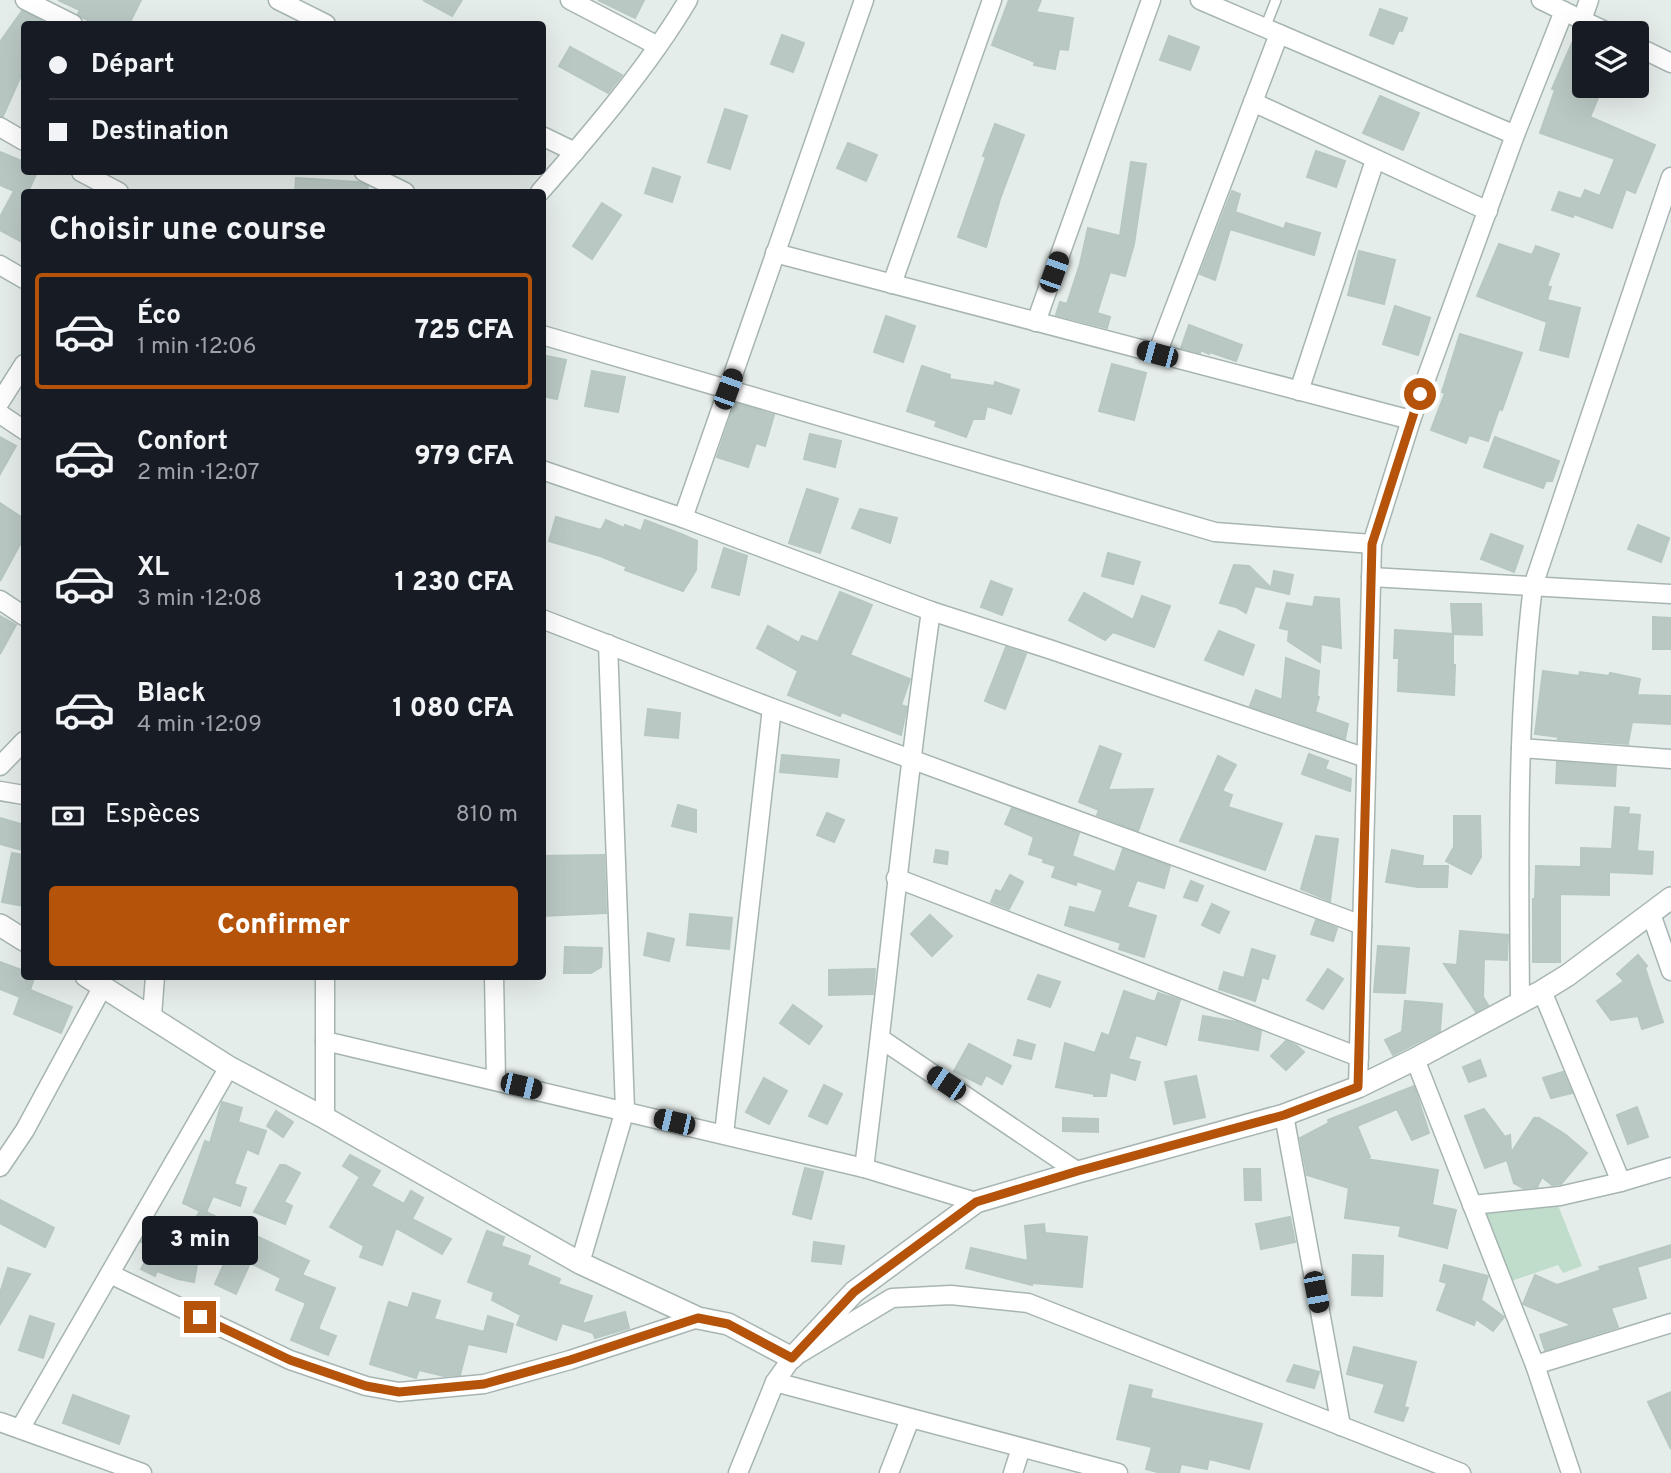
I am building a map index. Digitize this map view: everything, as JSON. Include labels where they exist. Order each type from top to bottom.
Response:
[{"type":"street","points":[[25,0],[68,21]]},
{"type":"street","points":[[278,0],[320,21]]},
{"type":"street","points":[[570,0],[658,46]]},
{"type":"street","points":[[543,189],[658,46],[688,0]]},
{"type":"street","points":[[682,518],[864,0]]},
{"type":"street","points":[[892,284],[992,0]]},
{"type":"street","points":[[1036,322],[1151,0]]},
{"type":"street","points":[[1200,0],[1516,135]]},
{"type":"street","points":[[1541,0],[1582,20],[1589,0]]},
{"type":"street","points":[[1358,1087],[1372,544],[1411,420],[1564,11]]},
{"type":"street","points":[[1157,354],[1253,102],[1272,31]]},
{"type":"street","points":[[1649,52],[1671,63]]},
{"type":"street","points":[[1253,102],[1488,211]]},
{"type":"street","points":[[0,127],[21,139]]},
{"type":"street","points":[[546,138],[575,152]]},
{"type":"street","points":[[1299,391],[1375,160]]},
{"type":"street","points":[[87,175],[113,189]]},
{"type":"street","points":[[369,175],[399,189]]},
{"type":"street","points":[[1520,1003],[1521,748],[1526,642],[1533,586],[1671,177]]},
{"type":"street","points":[[775,253],[1411,420]]},
{"type":"street","points":[[0,265],[21,277]]},
{"type":"street","points":[[546,336],[1215,532],[1372,544]]},
{"type":"street","points":[[0,402],[21,368]]},
{"type":"street","points":[[0,414],[21,428]]},
{"type":"street","points":[[546,471],[682,518],[931,611],[1366,758]]},
{"type":"street","points":[[1371,577],[1671,594]]},
{"type":"street","points":[[0,600],[21,614]]},
{"type":"street","points":[[864,1167],[881,1039],[910,757],[931,611]]},
{"type":"street","points":[[546,621],[772,708],[1362,925]]},
{"type":"street","points":[[580,1263],[625,1110],[608,644]]},
{"type":"street","points":[[724,1134],[772,708]]},
{"type":"street","points":[[0,766],[21,744]]},
{"type":"street","points":[[1521,748],[1671,759]]},
{"type":"street","points":[[0,791],[21,794]]},
{"type":"street","points":[[896,878],[1359,1057]]},
{"type":"street","points":[[735,1473],[775,1382],[792,1358],[854,1292],[976,1202],[1078,1171],[1284,1115],[1358,1087],[1542,991],[1671,898]]},
{"type":"street","points":[[1651,914],[1671,970]]},
{"type":"street","points":[[0,925],[21,938]]},
{"type":"street","points":[[152,1016],[155,980]]},
{"type":"street","points":[[325,980],[325,1118]]},
{"type":"street","points":[[494,980],[496,1080]]},
{"type":"street","points":[[0,1167],[25,1130],[95,981],[229,1068],[325,1118],[580,1263],[698,1318],[728,1324],[792,1358]]},
{"type":"street","points":[[1542,991],[1621,1182]]},
{"type":"street","points":[[881,1039],[1078,1171]]},
{"type":"street","points":[[325,1041],[864,1167],[976,1202]]},
{"type":"street","points":[[1415,1059],[1535,1365],[1571,1473]]},
{"type":"street","points":[[20,1429],[229,1068]]},
{"type":"street","points":[[1284,1115],[1341,1426]]},
{"type":"street","points":[[1472,1205],[1547,1198],[1621,1182],[1671,1167]]},
{"type":"street","points":[[110,1274],[290,1360],[366,1386],[399,1392],[484,1384],[570,1360],[698,1318]]},
{"type":"street","points":[[792,1358],[892,1298],[951,1295],[1028,1303],[1461,1473]]},
{"type":"street","points":[[1535,1365],[1671,1323]]},
{"type":"street","points":[[775,1382],[1118,1473]]},
{"type":"street","points":[[890,1473],[910,1419]]},
{"type":"street","points":[[0,1422],[142,1473]]},
{"type":"street","points":[[1013,1473],[1021,1447]]},
{"type":"lane","points":[[1272,31],[1276,0]]},
{"type":"green space","points":[[1556,1200],[1582,1266],[1563,1273],[1558,1265],[1503,1284],[1483,1204]]},
{"type":"building","points":[[58,0],[141,0],[130,21],[90,21],[78,14],[80,10]]},
{"type":"building","points":[[423,0],[462,0],[452,16]]},
{"type":"building","points":[[598,0],[644,0],[635,18]]},
{"type":"building","points":[[1009,0],[1041,0],[1036,12],[1073,18],[1068,50],[1059,49],[1055,69],[1034,65],[1035,62],[992,45]]},
{"type":"building","points":[[1380,9],[1407,18],[1393,44],[1370,35]]},
{"type":"building","points":[[22,11],[43,21],[21,21],[21,76],[3,116],[0,116],[0,42]]},
{"type":"building","points":[[782,35],[804,43],[793,72],[771,64]]},
{"type":"building","points":[[1169,36],[1199,47],[1190,70],[1160,60]]},
{"type":"building","points":[[1572,43],[1572,98],[1598,98],[1590,117],[1655,145],[1635,193],[1626,189],[1612,228],[1574,214],[1573,217],[1552,210],[1559,192],[1581,199],[1585,190],[1600,196],[1615,159],[1540,133],[1555,90],[1552,89]]},
{"type":"building","points":[[570,47],[622,75],[608,93],[559,66]]},
{"type":"building","points":[[1380,96],[1419,113],[1403,150],[1363,133]]},
{"type":"building","points":[[725,109],[747,116],[730,169],[708,162]]},
{"type":"building","points":[[995,124],[1024,135],[1000,199],[986,247],[958,237]]},
{"type":"building","points":[[848,143],[877,155],[866,181],[837,168]]},
{"type":"building","points":[[1316,151],[1345,161],[1336,187],[1307,177]]},
{"type":"building","points":[[0,152],[21,161],[21,175],[36,175],[29,189],[21,189],[21,241],[0,230],[0,217],[14,191],[0,185]]},
{"type":"building","points":[[1131,162],[1146,164],[1134,244],[1125,276],[1110,272],[1097,313],[1110,317],[1107,328],[1056,315],[1060,302],[1067,304],[1088,228],[1120,236]]},
{"type":"building","points":[[653,168],[680,177],[672,202],[645,193]]},
{"type":"building","points":[[296,178],[358,182],[368,186],[368,189],[295,189]]},
{"type":"building","points":[[1232,191],[1240,194],[1235,212],[1284,229],[1286,223],[1320,233],[1314,255],[1230,229],[1215,280],[1200,274]]},
{"type":"building","points":[[602,203],[621,215],[592,259],[573,246]]},
{"type":"building","points":[[1499,244],[1532,255],[1536,246],[1559,254],[1547,286],[1551,287],[1547,300],[1580,308],[1568,357],[1540,350],[1547,322],[1477,296]]},
{"type":"building","points":[[1359,251],[1395,260],[1384,304],[1348,295]]},
{"type":"building","points":[[1395,306],[1430,318],[1418,355],[1383,344]]},
{"type":"building","points":[[886,316],[915,326],[903,362],[874,352]]},
{"type":"building","points":[[1189,325],[1242,345],[1236,361],[1210,352],[1209,354],[1201,350],[1200,353],[1181,348]]},
{"type":"building","points":[[1460,334],[1522,353],[1488,441],[1469,435],[1466,443],[1431,430],[1445,393],[1442,392]]},
{"type":"building","points":[[546,356],[566,360],[557,399],[546,397]]},
{"type":"building","points":[[1112,364],[1146,373],[1134,420],[1099,411]]},
{"type":"building","points":[[922,366],[950,375],[949,379],[994,386],[995,382],[1019,390],[1011,414],[987,406],[984,419],[973,419],[966,437],[935,426],[937,421],[907,411]]},
{"type":"building","points":[[592,371],[625,377],[618,412],[585,406]]},
{"type":"building","points":[[735,403],[774,415],[765,446],[756,443],[748,467],[717,457]]},
{"type":"building","points":[[810,434],[841,441],[835,467],[804,459]]},
{"type":"building","points":[[0,437],[16,446],[0,474]]},
{"type":"building","points":[[1495,437],[1559,461],[1552,481],[1546,481],[1543,488],[1484,467]]},
{"type":"building","points":[[807,489],[838,499],[820,553],[789,543]]},
{"type":"building","points":[[0,503],[21,517],[21,542],[0,581]]},
{"type":"building","points":[[860,509],[897,518],[890,543],[852,528]]},
{"type":"building","points":[[556,517],[601,530],[606,520],[624,528],[625,525],[641,531],[645,520],[697,541],[696,570],[683,591],[625,570],[627,567],[600,556],[549,541]]},
{"type":"building","points":[[1638,525],[1669,538],[1661,562],[1628,549]]},
{"type":"building","points":[[1491,534],[1523,546],[1514,572],[1481,559]]},
{"type":"building","points":[[724,548],[747,556],[739,595],[712,587]]},
{"type":"building","points":[[1108,553],[1140,562],[1133,584],[1102,576]]},
{"type":"building","points":[[1234,565],[1249,566],[1271,588],[1274,571],[1293,575],[1289,594],[1255,586],[1246,613],[1220,603]]},
{"type":"building","points":[[991,581],[1012,589],[1002,615],[981,607]]},
{"type":"building","points":[[840,592],[872,605],[850,655],[910,679],[901,705],[907,707],[901,735],[842,712],[840,716],[788,695],[798,671],[757,648],[768,626],[799,643],[802,636],[818,642]]},
{"type":"building","points":[[1084,593],[1133,620],[1142,596],[1170,606],[1154,647],[1113,632],[1105,640],[1069,620]]},
{"type":"building","points":[[1315,597],[1339,599],[1341,648],[1321,644],[1320,662],[1288,641],[1289,630],[1280,628],[1287,603],[1313,607]]},
{"type":"building","points":[[1451,604],[1481,604],[1482,635],[1453,634]]},
{"type":"building","points":[[0,616],[16,625],[0,654]]},
{"type":"building","points":[[1653,617],[1671,618],[1671,649],[1653,649]]},
{"type":"building","points":[[1395,630],[1453,634],[1454,695],[1398,691],[1399,658],[1394,658]]},
{"type":"building","points":[[1219,631],[1254,645],[1243,675],[1205,660]]},
{"type":"building","points":[[1006,647],[1026,654],[1005,709],[985,701]]},
{"type":"building","points":[[1286,658],[1319,671],[1319,697],[1315,712],[1348,724],[1345,739],[1250,706],[1256,690],[1282,700]]},
{"type":"building","points":[[1543,671],[1579,676],[1580,672],[1609,676],[1610,673],[1640,679],[1637,695],[1671,696],[1671,724],[1632,722],[1628,744],[1558,739],[1559,737],[1535,734]]},
{"type":"building","points":[[648,709],[680,713],[678,738],[645,735]]},
{"type":"building","points":[[1100,746],[1121,754],[1108,790],[1153,789],[1138,831],[1097,815],[1099,810],[1079,802]]},
{"type":"building","points":[[1309,754],[1328,761],[1325,769],[1351,779],[1350,791],[1302,774]]},
{"type":"building","points":[[782,755],[839,760],[837,777],[780,772]]},
{"type":"building","points":[[1218,756],[1236,765],[1222,791],[1232,795],[1228,807],[1282,824],[1265,870],[1180,841]]},
{"type":"building","points":[[1557,762],[1616,766],[1615,786],[1556,783]]},
{"type":"building","points":[[678,805],[696,810],[696,832],[672,826]]},
{"type":"building","points":[[1615,807],[1629,808],[1628,814],[1640,815],[1637,851],[1653,852],[1652,874],[1609,872],[1609,895],[1560,894],[1560,962],[1533,962],[1536,866],[1581,867],[1581,848],[1612,849]]},
{"type":"building","points":[[1012,808],[1079,833],[1072,856],[1115,872],[1123,849],[1170,866],[1164,888],[1137,880],[1127,907],[1156,916],[1144,957],[1119,949],[1121,943],[1065,925],[1070,907],[1095,913],[1103,890],[1077,881],[1076,885],[1052,877],[1056,866],[1029,854],[1034,837],[1005,824]]},
{"type":"building","points":[[827,813],[844,820],[834,842],[817,835]]},
{"type":"building","points":[[1454,816],[1480,816],[1481,857],[1471,874],[1446,861],[1454,847]]},
{"type":"building","points":[[0,818],[21,824],[21,850],[0,844]]},
{"type":"building","points":[[1316,836],[1338,839],[1330,901],[1301,889]]},
{"type":"building","points":[[936,850],[948,852],[947,864],[934,862]]},
{"type":"building","points":[[1392,850],[1423,856],[1422,866],[1448,866],[1447,887],[1418,887],[1386,882]]},
{"type":"building","points":[[12,853],[21,854],[21,905],[2,902]]},
{"type":"building","points":[[604,855],[606,913],[546,916],[546,856]]},
{"type":"building","points":[[1010,875],[1023,882],[1009,909],[991,902],[996,890],[1001,892]]},
{"type":"building","points":[[1191,881],[1203,886],[1197,901],[1184,897]]},
{"type":"building","points":[[1212,904],[1229,912],[1219,933],[1202,925]]},
{"type":"building","points":[[690,914],[732,918],[729,949],[687,945]]},
{"type":"building","points":[[930,915],[952,936],[932,956],[911,934]]},
{"type":"building","points":[[1316,920],[1337,928],[1333,941],[1311,934]]},
{"type":"building","points":[[1460,931],[1508,935],[1507,960],[1484,959],[1483,997],[1488,1005],[1476,1012],[1444,964],[1457,965]]},
{"type":"building","points":[[648,933],[674,939],[669,961],[644,955]]},
{"type":"building","points":[[1378,946],[1409,948],[1405,993],[1374,992]]},
{"type":"building","points":[[565,947],[602,948],[601,967],[591,973],[564,973]]},
{"type":"building","points":[[1252,949],[1275,956],[1268,979],[1262,977],[1255,1001],[1219,989],[1224,972],[1244,978]]},
{"type":"building","points":[[1638,955],[1647,966],[1645,968],[1663,1022],[1642,1029],[1638,1016],[1611,1020],[1597,1001],[1624,981],[1617,974]]},
{"type":"building","points":[[0,962],[21,970],[21,980],[34,980],[30,990],[72,1007],[61,1033],[14,1014],[20,997],[0,989]]},
{"type":"building","points":[[875,969],[873,994],[829,995],[829,970]]},
{"type":"building","points":[[1328,969],[1343,979],[1323,1009],[1307,1000]]},
{"type":"building","points":[[1038,975],[1060,982],[1050,1007],[1028,999]]},
{"type":"building","points":[[1124,991],[1155,1002],[1158,993],[1180,1000],[1166,1045],[1136,1035],[1128,1059],[1140,1062],[1135,1080],[1110,1072],[1106,1096],[1094,1096],[1056,1087],[1065,1043],[1095,1053],[1102,1033],[1109,1036]]},
{"type":"building","points":[[1405,1001],[1442,1004],[1440,1031],[1393,1055],[1385,1040],[1402,1032]]},
{"type":"building","points":[[793,1005],[822,1026],[809,1044],[780,1023]]},
{"type":"building","points":[[1203,1016],[1237,1022],[1261,1031],[1258,1050],[1199,1040]]},
{"type":"building","points":[[1018,1040],[1035,1045],[1031,1059],[1014,1055]]},
{"type":"building","points":[[1286,1041],[1304,1052],[1286,1070],[1271,1056]]},
{"type":"building","points":[[969,1044],[1011,1066],[1002,1084],[986,1075],[981,1085],[954,1071]]},
{"type":"building","points":[[1480,1060],[1486,1076],[1469,1082],[1463,1067]]},
{"type":"building","points":[[1563,1072],[1572,1093],[1551,1098],[1543,1078]]},
{"type":"building","points":[[1196,1076],[1205,1117],[1174,1124],[1165,1082]]},
{"type":"building","points":[[764,1078],[787,1091],[769,1124],[746,1112]]},
{"type":"building","points":[[824,1085],[842,1094],[827,1124],[809,1116]]},
{"type":"building","points":[[1414,1086],[1429,1133],[1412,1140],[1397,1109],[1357,1126],[1370,1157],[1366,1159],[1438,1170],[1432,1205],[1456,1210],[1447,1248],[1399,1236],[1401,1226],[1345,1218],[1349,1188],[1307,1175],[1300,1138],[1329,1123],[1328,1120]]},
{"type":"building","points":[[222,1102],[242,1108],[238,1122],[266,1131],[258,1154],[247,1149],[234,1184],[246,1188],[240,1206],[213,1196],[206,1212],[233,1225],[227,1242],[206,1229],[185,1262],[197,1264],[194,1282],[157,1271],[155,1276],[141,1269],[153,1247],[141,1242],[150,1226],[161,1232],[166,1222],[187,1232],[200,1211],[183,1203],[205,1141],[210,1143]]},
{"type":"building","points":[[1637,1107],[1648,1137],[1628,1144],[1617,1115]]},
{"type":"building","points":[[1484,1109],[1505,1137],[1510,1135],[1511,1153],[1534,1118],[1539,1118],[1566,1135],[1587,1153],[1561,1184],[1552,1185],[1542,1177],[1537,1187],[1523,1188],[1514,1183],[1507,1160],[1485,1168],[1465,1116]]},
{"type":"building","points":[[276,1111],[293,1122],[283,1137],[267,1126]]},
{"type":"building","points":[[1063,1118],[1098,1119],[1098,1132],[1063,1131]]},
{"type":"building","points":[[350,1155],[380,1171],[371,1186],[404,1204],[411,1191],[423,1198],[412,1219],[451,1239],[442,1254],[396,1228],[382,1265],[360,1257],[364,1246],[330,1227],[360,1177],[343,1166]]},
{"type":"building","points":[[280,1165],[300,1173],[284,1202],[292,1206],[285,1224],[254,1212]]},
{"type":"building","points":[[805,1168],[823,1172],[811,1219],[793,1214]]},
{"type":"building","points":[[1244,1169],[1260,1169],[1261,1200],[1245,1200]]},
{"type":"building","points":[[0,1200],[54,1228],[45,1247],[0,1223]]},
{"type":"building","points":[[1290,1217],[1295,1242],[1261,1249],[1256,1224]]},
{"type":"building","points":[[1044,1224],[1045,1233],[1087,1237],[1082,1287],[1032,1285],[966,1268],[971,1248],[1028,1261],[1025,1226]]},
{"type":"building","points":[[244,1230],[309,1261],[302,1275],[335,1288],[318,1329],[336,1336],[328,1355],[291,1340],[306,1303],[276,1290],[281,1278],[250,1263],[236,1294],[215,1284],[237,1235],[240,1237]]},
{"type":"building","points":[[487,1231],[504,1237],[501,1246],[530,1256],[527,1265],[560,1279],[558,1284],[592,1296],[582,1324],[625,1312],[629,1328],[595,1338],[593,1333],[562,1323],[556,1340],[517,1325],[521,1315],[492,1300],[494,1292],[468,1282]]},
{"type":"building","points":[[814,1242],[844,1246],[841,1264],[812,1261]]},
{"type":"building","points":[[1671,1245],[1671,1257],[1637,1267],[1646,1298],[1611,1308],[1618,1327],[1545,1350],[1540,1335],[1572,1325],[1523,1304],[1535,1275],[1557,1285],[1601,1270],[1599,1267]]},
{"type":"building","points":[[1353,1255],[1383,1256],[1382,1296],[1352,1295]]},
{"type":"building","points":[[1444,1265],[1488,1276],[1481,1300],[1504,1317],[1493,1331],[1476,1319],[1474,1325],[1437,1310],[1447,1283],[1440,1281]]},
{"type":"building","points":[[8,1268],[30,1274],[0,1324],[0,1293]]},
{"type":"building","points":[[413,1293],[440,1301],[434,1319],[484,1332],[488,1316],[513,1324],[506,1352],[468,1344],[460,1375],[444,1376],[419,1370],[416,1378],[370,1364],[389,1302],[408,1308]]},
{"type":"building","points":[[30,1316],[54,1324],[43,1358],[19,1350]]},
{"type":"building","points":[[1354,1347],[1416,1362],[1403,1421],[1375,1412],[1385,1384],[1347,1374]]},
{"type":"building","points":[[1294,1365],[1319,1372],[1314,1388],[1287,1381]]},
{"type":"building","points":[[1130,1385],[1152,1390],[1150,1398],[1262,1424],[1249,1469],[1209,1459],[1207,1469],[1181,1464],[1179,1473],[1161,1473],[1146,1469],[1152,1447],[1117,1439]]},
{"type":"building","points":[[1671,1392],[1671,1449],[1648,1402]]},
{"type":"building","points":[[73,1395],[129,1416],[119,1444],[63,1423]]},
{"type":"route","points":[[200,1317],[290,1360],[384,1391],[440,1390],[484,1384],[570,1360],[698,1318],[728,1324],[759,1338],[792,1358],[854,1292],[976,1202],[1078,1171],[1284,1115],[1358,1087],[1372,544],[1420,394]]}]
